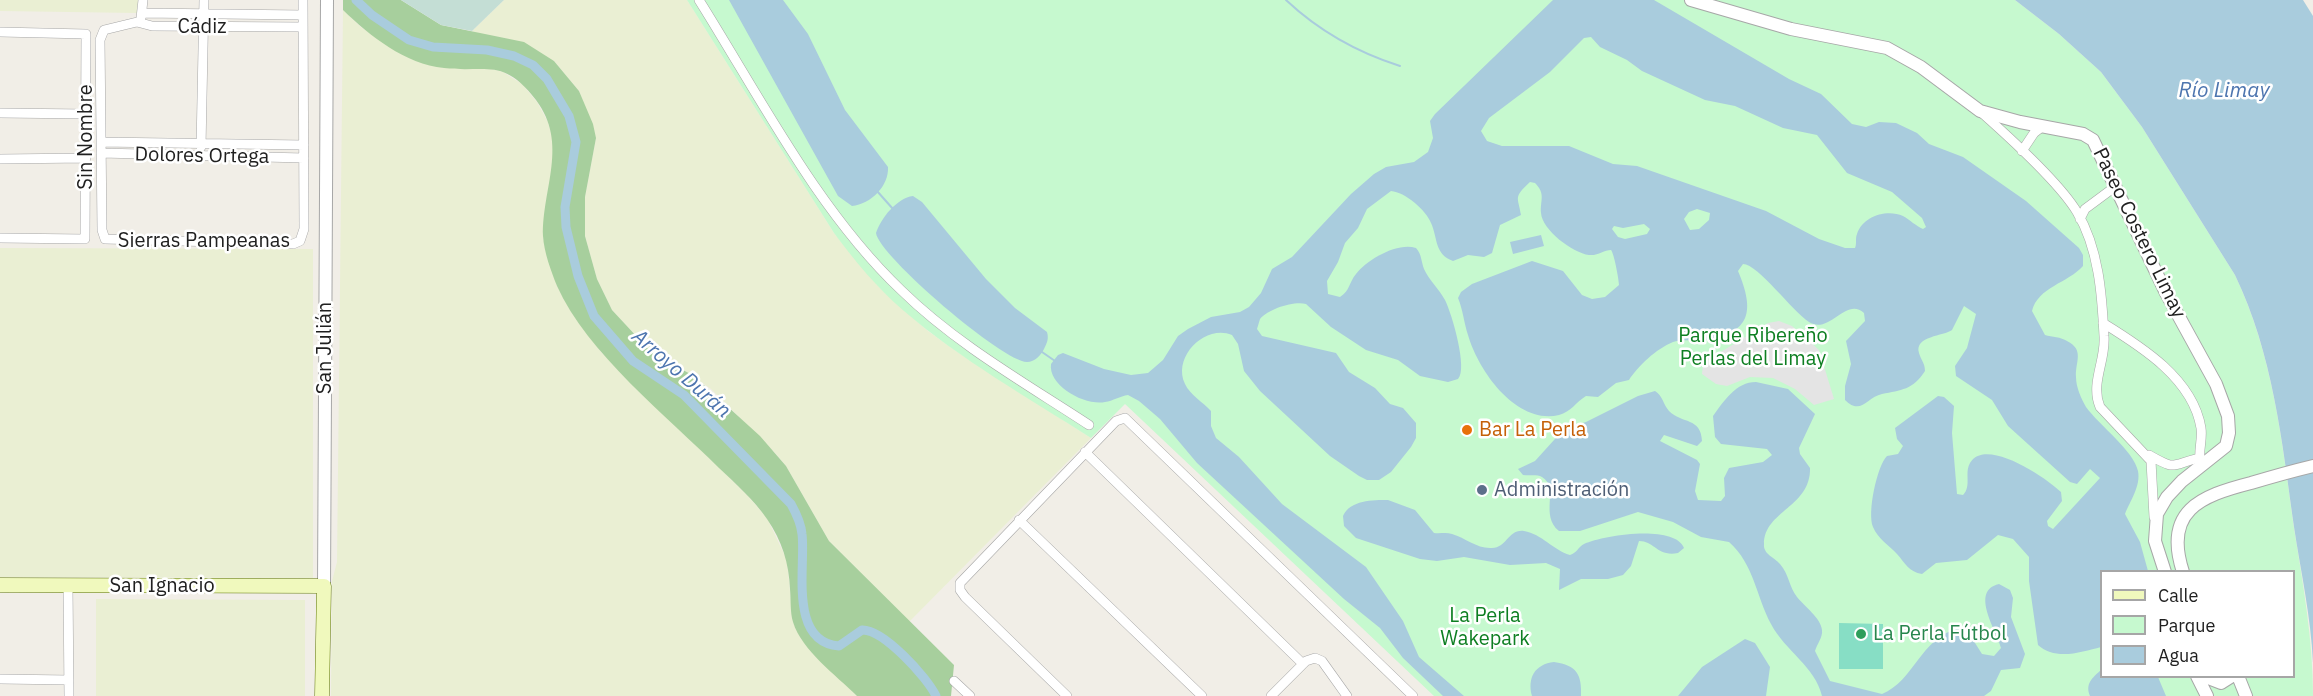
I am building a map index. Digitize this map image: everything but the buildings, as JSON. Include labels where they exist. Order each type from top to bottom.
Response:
[{"type":"main road","name":"San Ignacio","points":[[0,585],[324,586]]},
{"type":"main road","name":"San Julián","points":[[322,696],[324,586]]},
{"type":"street","points":[[137,22],[143,13],[143,0]]},
{"type":"street","points":[[201,156],[204,0]]},
{"type":"street","points":[[303,0],[304,158]]},
{"type":"street","name":"San Julián","points":[[324,586],[327,0]]},
{"type":"street","points":[[699,0],[824,199],[879,269],[902,292],[953,334],[1089,425]]},
{"type":"street","name":"Paseo Costero Limay","points":[[1691,0],[1791,29],[1887,48],[1920,67],[1980,111],[2088,136],[2096,145],[2166,293],[2211,374],[2225,405],[2229,433],[2226,446],[2200,461],[2167,497],[2154,522]]},
{"type":"street","name":"Cádiz","points":[[143,13],[303,15]]},
{"type":"street","name":"Cádiz","points":[[101,142],[100,40],[104,30],[137,22],[148,26],[303,27]]},
{"type":"street","name":"Sin Nombre","points":[[0,32],[86,34],[85,239],[0,238]]},
{"type":"street","points":[[1980,111],[2062,193],[2080,219],[2096,263],[2103,324],[2105,349],[2096,383],[2096,396],[2100,407],[2118,428],[2147,454],[2168,466],[2200,461],[2201,428],[2184,389],[2154,359],[2103,324]]},
{"type":"street","points":[[0,113],[86,114]]},
{"type":"street","points":[[2022,151],[2034,133],[2043,126]]},
{"type":"street","points":[[101,142],[101,153]]},
{"type":"street","name":"Dolores Ortega","points":[[101,142],[304,145]]},
{"type":"street","name":"Dolores Ortega","points":[[101,153],[304,158]]},
{"type":"street","name":"Sierras Pampeanas","points":[[101,153],[102,230],[105,239],[112,241],[293,244],[302,238],[304,158]]},
{"type":"street","points":[[0,159],[86,158]]},
{"type":"street","points":[[2080,219],[2085,209],[2116,186]]},
{"type":"street","points":[[1067,696],[960,590],[962,579],[1118,419],[1127,419],[1413,696]]},
{"type":"street","points":[[1085,452],[1303,664]]},
{"type":"street","points":[[2147,454],[2154,471],[2155,541],[2164,570]]},
{"type":"street","points":[[2183,570],[2177,538],[2187,513],[2209,495],[2313,466]]},
{"type":"street","points":[[1019,520],[1202,696]]},
{"type":"street","points":[[68,585],[69,696]]},
{"type":"street","points":[[1271,696],[1310,658],[1319,659],[1347,696]]},
{"type":"street","points":[[2198,678],[2207,696]]},
{"type":"street","points":[[2208,678],[2221,683],[2229,678]]},
{"type":"street","points":[[2239,678],[2246,696]]},
{"type":"street","points":[[0,679],[69,680]]},
{"type":"street","points":[[954,681],[970,696]]},
{"type":"green space","points":[[0,0],[138,0],[137,13],[0,11]]},
{"type":"green space","points":[[343,0],[401,0],[441,25],[524,42],[554,61],[579,91],[593,124],[596,138],[585,197],[585,236],[597,279],[612,310],[652,353],[694,376],[760,436],[786,466],[829,541],[954,665],[951,696],[857,696],[820,662],[797,633],[791,610],[786,561],[781,544],[767,519],[744,492],[630,383],[570,311],[557,286],[548,261],[543,236],[552,166],[551,133],[546,117],[524,86],[504,72],[444,68],[402,55],[353,20],[343,10]]},
{"type":"green space","points":[[504,0],[687,0],[834,233],[880,288],[928,331],[953,349],[1091,438],[909,622],[829,541],[786,466],[775,453],[711,389],[681,368],[652,353],[612,310],[597,279],[585,236],[585,197],[596,138],[579,91],[554,61],[472,31]]},
{"type":"green space","name":"Parque Ribereño Perlas del Limay","points":[[687,0],[2015,0],[2059,34],[2101,72],[2142,127],[2235,275],[2248,305],[2267,367],[2285,463],[2307,612],[2313,696],[1434,696],[1125,404],[1091,438],[996,378],[926,329],[894,302],[858,264],[834,233]]},
{"type":"green space","points":[[343,10],[361,27],[400,53],[444,68],[485,67],[503,72],[522,84],[537,102],[548,122],[554,143],[553,170],[543,238],[557,286],[569,308],[601,352],[747,495],[767,518],[787,560],[793,622],[801,639],[857,696],[331,696],[332,581],[337,562]]},
{"type":"green space","points":[[0,248],[313,249],[313,578],[0,577]]},
{"type":"green space","points":[[96,599],[305,600],[305,696],[96,696]]},
{"type":"green space","points":[[1839,623],[1883,624],[1883,669],[1839,669]]},
{"type":"shaded area","points":[[401,0],[504,0],[472,31],[441,25]]},
{"type":"shaded area","points":[[1779,321],[1792,326],[1819,350],[1834,399],[1814,405],[1795,389],[1773,378],[1750,377],[1727,386],[1716,384],[1702,374],[1703,364],[1711,358],[1768,323]]},
{"type":"water","points":[[729,0],[783,0],[808,34],[845,110],[888,167],[888,174],[882,187],[872,198],[852,206],[838,196]]},
{"type":"water","points":[[1553,0],[1654,0],[1789,79],[1821,94],[1852,124],[1866,127],[1879,122],[1896,123],[1917,133],[1929,144],[1963,157],[2026,201],[2079,248],[2083,255],[2083,266],[2040,296],[2032,311],[2045,335],[2065,340],[2076,348],[2078,357],[2076,381],[2084,404],[2130,455],[2139,477],[2137,488],[2125,514],[2140,542],[2148,570],[2100,570],[2100,647],[2077,653],[2060,654],[2052,653],[2038,645],[2029,581],[2029,557],[2013,539],[1998,535],[1967,560],[1936,563],[1922,574],[1908,567],[1873,527],[1872,501],[1880,469],[1887,456],[1898,454],[1903,446],[1897,439],[1895,428],[1938,396],[1944,397],[1954,406],[1952,433],[1957,494],[1963,495],[1966,491],[1968,467],[1978,456],[1989,454],[2016,462],[2061,492],[2062,501],[2047,521],[2048,526],[2053,529],[2100,478],[2090,469],[2077,484],[2070,482],[2008,426],[1992,400],[1956,376],[1955,366],[1967,348],[1976,314],[1964,306],[1952,330],[1921,343],[1919,353],[1925,371],[1916,382],[1906,388],[1877,396],[1860,406],[1855,406],[1845,400],[1845,386],[1851,364],[1846,341],[1865,321],[1864,313],[1851,309],[1824,324],[1817,325],[1809,322],[1766,279],[1743,264],[1738,271],[1747,309],[1740,326],[1732,332],[1705,340],[1673,342],[1648,358],[1629,380],[1616,383],[1598,397],[1586,396],[1567,412],[1559,415],[1543,416],[1528,412],[1514,403],[1501,392],[1480,364],[1473,349],[1458,298],[1461,292],[1472,284],[1532,261],[1563,271],[1582,295],[1592,299],[1605,297],[1619,285],[1611,250],[1592,255],[1582,253],[1559,240],[1552,233],[1543,220],[1541,194],[1535,183],[1530,182],[1519,194],[1521,215],[1500,225],[1492,253],[1484,257],[1468,255],[1453,261],[1440,250],[1431,223],[1425,213],[1408,198],[1391,191],[1367,209],[1358,228],[1345,243],[1338,262],[1327,281],[1328,294],[1340,297],[1367,263],[1392,250],[1416,248],[1424,269],[1445,300],[1451,317],[1460,353],[1461,373],[1458,379],[1448,382],[1420,376],[1398,360],[1366,350],[1331,327],[1306,304],[1282,307],[1269,312],[1260,319],[1257,329],[1262,336],[1336,353],[1349,372],[1375,388],[1390,404],[1403,408],[1416,423],[1416,438],[1411,447],[1391,472],[1379,480],[1367,480],[1330,456],[1260,391],[1244,371],[1238,344],[1232,335],[1211,334],[1202,339],[1194,345],[1183,363],[1182,374],[1185,384],[1193,395],[1211,411],[1211,426],[1216,438],[1239,457],[1282,504],[1366,567],[1403,621],[1419,657],[1464,696],[1443,696],[1403,658],[1380,628],[1344,599],[1197,463],[1160,419],[1139,401],[1128,395],[1105,402],[1088,401],[1069,393],[1055,380],[1051,364],[1058,355],[1063,353],[1104,369],[1131,375],[1148,373],[1163,360],[1178,336],[1188,329],[1211,317],[1240,312],[1249,307],[1261,293],[1272,269],[1292,257],[1351,194],[1374,174],[1386,167],[1414,162],[1428,152],[1433,138],[1430,121]],"holes":[[[1591,37],[1600,47],[1627,60],[1642,71],[1705,100],[1735,106],[1783,128],[1817,135],[1847,173],[1892,192],[1922,218],[1926,227],[1923,229],[1897,214],[1883,214],[1864,223],[1856,236],[1855,248],[1845,248],[1819,239],[1766,211],[1637,166],[1613,164],[1569,146],[1502,146],[1487,141],[1481,131],[1489,118],[1550,72],[1584,38]],[[1697,209],[1710,213],[1709,220],[1699,229],[1690,230],[1684,219],[1689,212]],[[1644,224],[1650,229],[1647,234],[1625,239],[1618,237],[1612,229],[1614,226],[1623,228]]]},
{"type":"water","name":"Río Limay","points":[[2015,0],[2303,0],[2313,16],[2313,663],[2308,612],[2274,398],[2259,336],[2235,275],[2142,127],[2101,72],[2059,34]]},
{"type":"water","points":[[913,196],[922,202],[986,279],[1015,308],[1047,332],[1047,343],[1033,361],[1027,362],[1014,357],[969,327],[919,284],[882,245],[876,233],[882,221],[896,205]]},
{"type":"water","points":[[1541,235],[1544,246],[1513,254],[1510,242]]},
{"type":"water","points":[[1756,382],[1788,389],[1815,414],[1799,448],[1800,454],[1810,468],[1808,481],[1803,492],[1771,524],[1766,533],[1764,547],[1767,553],[1783,568],[1794,593],[1821,626],[1822,635],[1815,651],[1830,681],[1882,694],[1902,680],[1935,641],[1957,629],[1970,635],[1982,654],[1994,656],[2001,648],[1985,603],[1990,588],[1999,584],[2010,590],[2013,598],[2011,617],[2025,654],[2020,668],[2001,670],[1991,691],[1984,696],[1822,696],[1813,676],[1777,634],[1744,560],[1729,542],[1701,537],[1673,522],[1638,512],[1580,531],[1559,531],[1553,525],[1550,517],[1550,495],[1547,482],[1540,476],[1523,475],[1518,469],[1535,461],[1564,429],[1586,422],[1638,396],[1655,391],[1660,395],[1669,411],[1695,424],[1701,433],[1702,441],[1697,446],[1664,435],[1660,441],[1697,460],[1700,464],[1695,491],[1698,500],[1721,501],[1725,496],[1724,478],[1729,468],[1763,462],[1772,455],[1767,449],[1721,444],[1715,437],[1713,416],[1731,393],[1742,385]]},
{"type":"water","points":[[1388,500],[1415,510],[1434,533],[1452,534],[1487,548],[1497,547],[1514,533],[1524,531],[1536,535],[1570,555],[1582,545],[1593,541],[1606,537],[1638,534],[1667,536],[1678,541],[1684,548],[1678,553],[1671,554],[1649,543],[1639,541],[1631,566],[1623,575],[1608,579],[1581,579],[1559,590],[1560,569],[1546,563],[1510,565],[1464,557],[1437,561],[1420,559],[1356,538],[1344,526],[1343,516],[1356,504]]},
{"type":"water","points":[[1745,639],[1755,643],[1770,667],[1766,696],[1678,696],[1702,667]]},
{"type":"water","points":[[1547,663],[1562,663],[1576,672],[1579,677],[1581,696],[1532,696],[1531,683],[1534,673]]},
{"type":"water","points":[[2100,671],[2100,678],[2158,678],[2166,696],[2090,696],[2088,688],[2092,679]]},
{"type":"waterway","name":"Arroyo Durán","points":[[356,0],[372,15],[409,40],[433,47],[487,50],[514,56],[533,65],[547,79],[569,116],[576,142],[565,207],[566,227],[578,276],[594,316],[633,361],[684,395],[791,504],[801,530],[803,600],[806,617],[812,631],[823,641],[839,646],[862,630],[881,637],[914,667],[936,696]]},
{"type":"waterway","points":[[1286,0],[1312,22],[1339,40],[1400,66]]},
{"type":"waterway","points":[[877,191],[893,209]]},
{"type":"waterway","points":[[1042,352],[1055,361]]},
{"type":"place","name":"Bar La Perla","points":[[1467,430]]},
{"type":"place","name":"Administración","points":[[1482,490]]},
{"type":"place","name":"La Perla Fútbol","points":[[1861,634]]},
{"type":"park label","name":"La Perla Wakepark","points":[[1485,628]]}]
